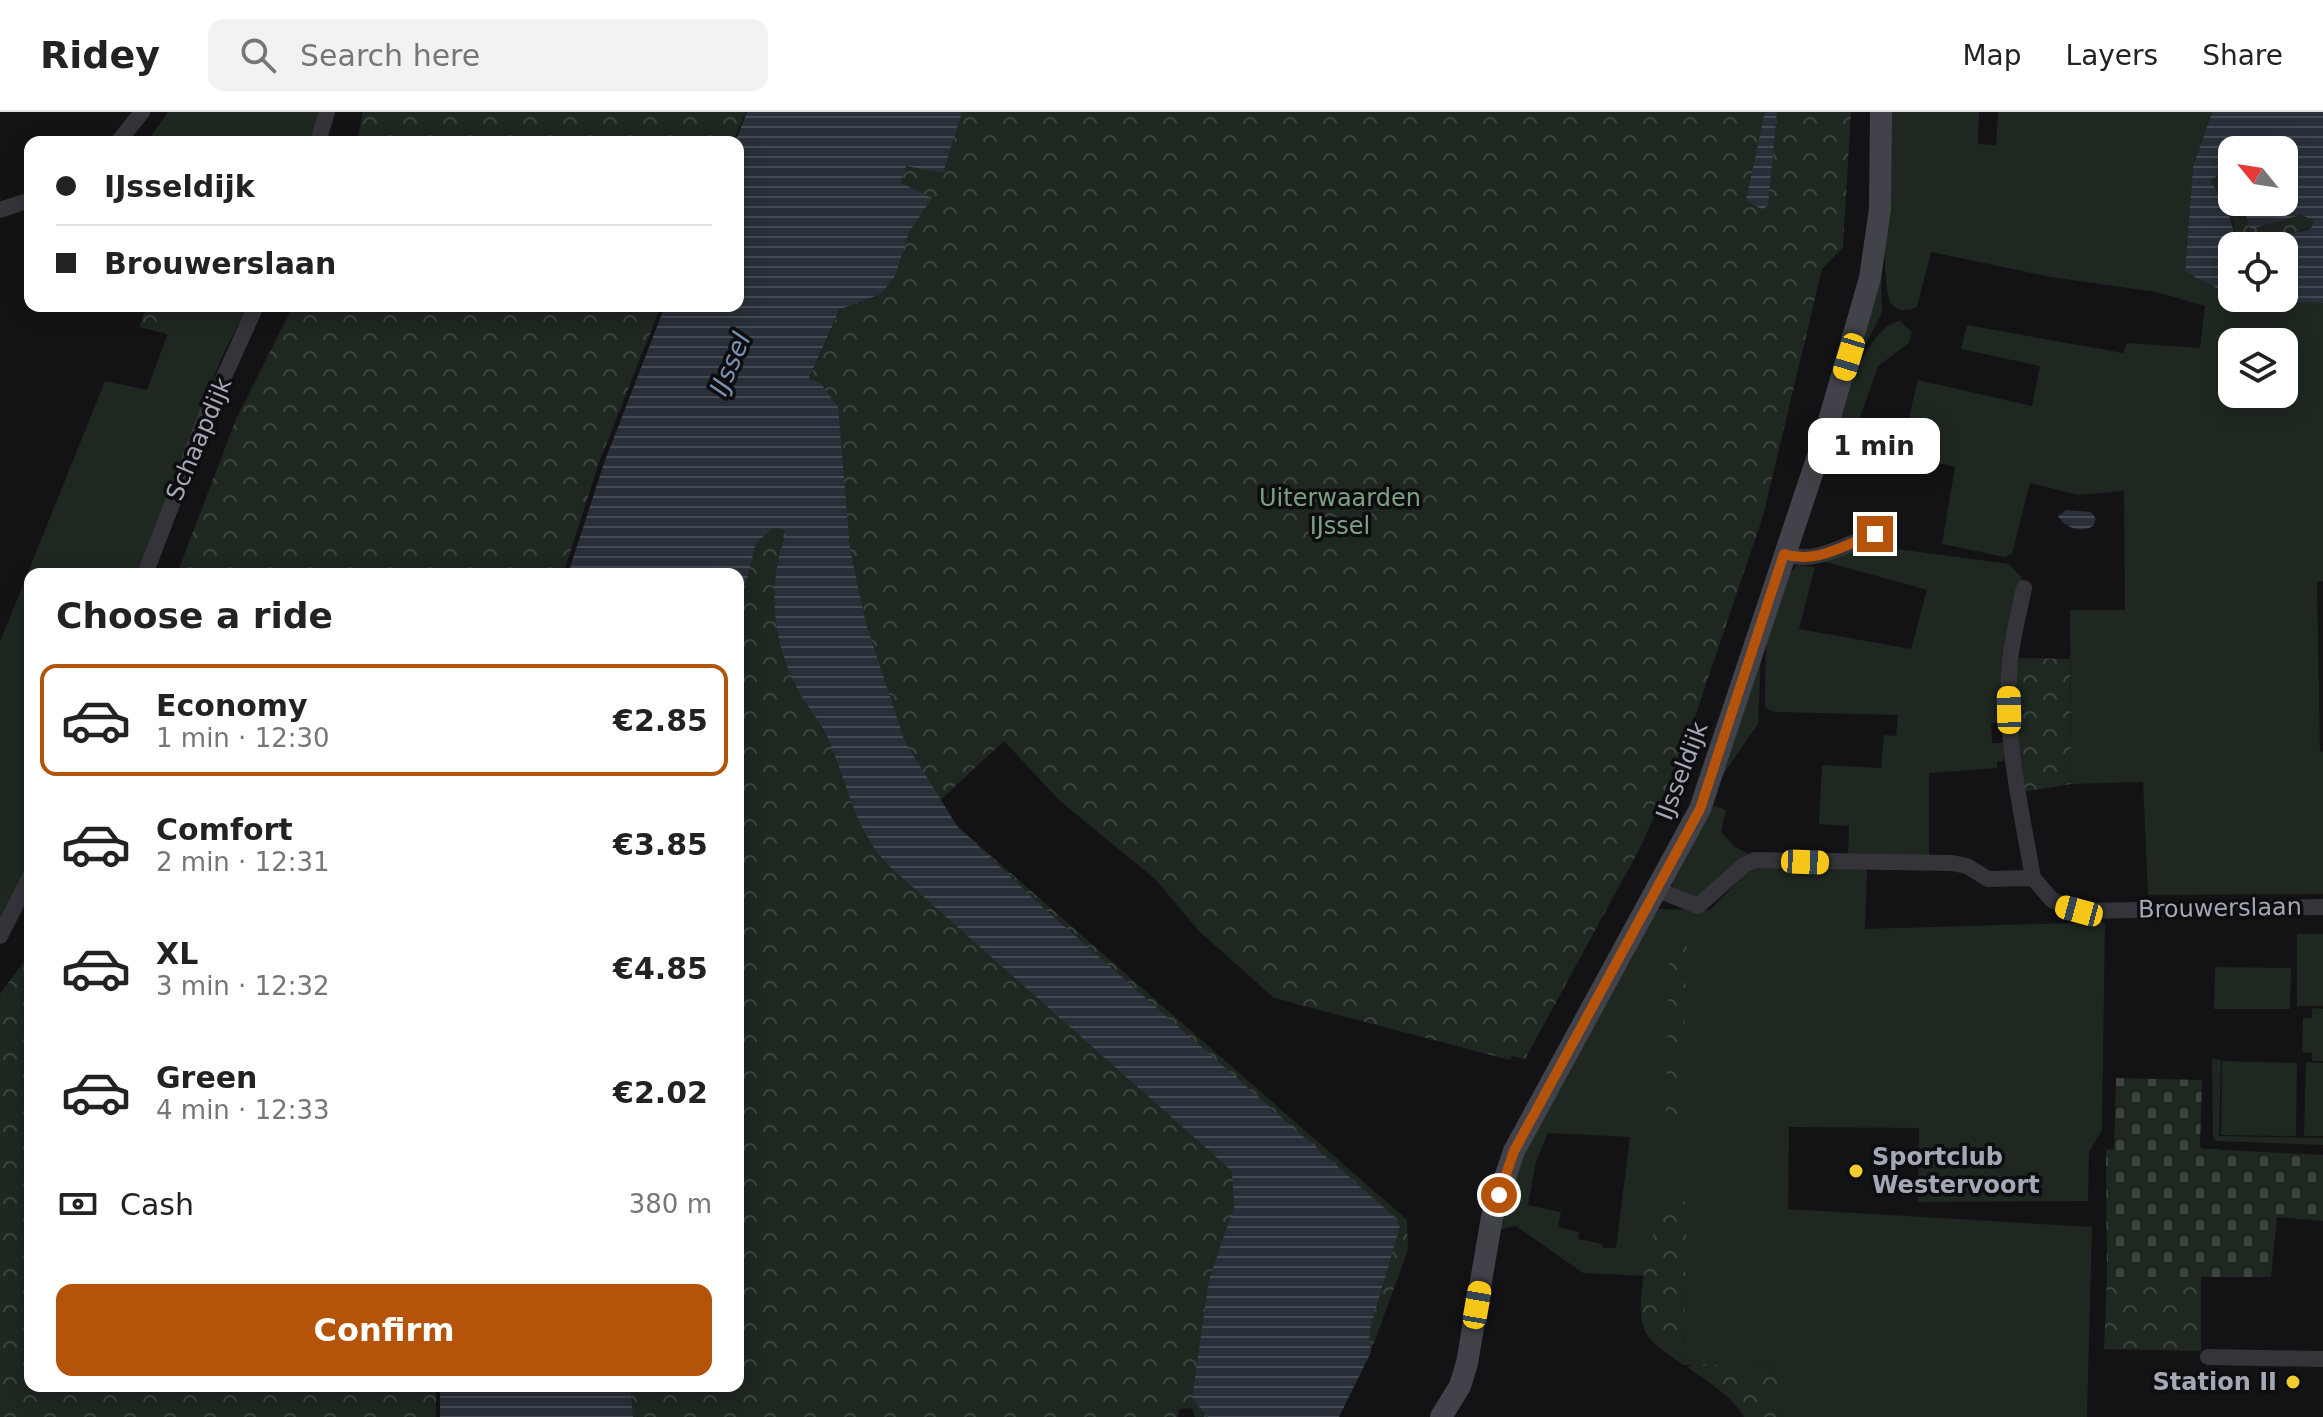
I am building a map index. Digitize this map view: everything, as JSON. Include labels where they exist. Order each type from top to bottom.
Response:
[{"type":"street","points":[[123,136],[142,112]]},
{"type":"street","points":[[320,136],[327,112]]},
{"type":"street","name":"IJsseldijk","points":[[1441,1417],[1460,1386],[1467,1363],[1492,1217],[1514,1151],[1700,809],[1864,305],[1880,209],[1881,112]]},
{"type":"street","points":[[0,210],[24,202]]},
{"type":"street","name":"Schaapdijk","points":[[147,568],[204,421],[253,312]]},
{"type":"street","points":[[1784,554],[1804,559],[1875,534]]},
{"type":"street","points":[[1658,890],[1698,906],[1744,865],[1755,860],[1952,863],[1967,866],[1988,879],[2033,878],[2013,763],[2009,710],[2010,659],[2024,588]]},
{"type":"street","name":"Brouwerslaan","points":[[2033,878],[2052,900],[2079,911],[2323,907]]},
{"type":"street","points":[[0,936],[24,889]]},
{"type":"street","points":[[2208,1357],[2323,1359]]},
{"type":"green space","points":[[168,112],[320,112],[312,136],[151,136]]},
{"type":"green space","points":[[363,112],[746,112],[736,136],[358,136]]},
{"type":"green space","name":"Uiterwaarden IJssel","points":[[930,112],[1851,112],[1843,247],[1822,269],[1763,516],[1683,752],[1640,848],[1525,1059],[1512,1056],[1510,1060],[1274,998],[1199,931],[1155,879],[1059,800],[1004,741],[934,806],[1407,1220],[1408,1250],[1372,1348],[1335,1417],[1195,1417],[1192,1408],[1179,1409],[1178,1417],[619,1417],[620,1392],[744,1392],[742,568],[812,372]]},
{"type":"green space","points":[[1889,112],[1979,112],[1978,144],[1996,145],[1998,112],[2212,112],[2193,167],[2185,272],[2218,289],[2218,312],[2298,312],[2298,303],[2323,303],[2323,581],[2317,582],[2320,751],[2323,752],[2323,894],[2148,895],[2143,782],[2071,784],[2070,610],[2125,610],[2124,491],[2078,495],[2030,483],[2012,554],[2005,557],[1942,544],[1955,467],[1900,454],[1918,380],[2032,406],[2040,366],[1961,349],[1967,325],[2123,353],[2127,343],[2200,348],[2205,306],[2156,292],[2051,277],[1931,252],[1917,307],[1898,309],[1890,301],[1887,287],[1885,210]]},
{"type":"green space","points":[[2218,174],[2218,195],[2210,181]]},
{"type":"green space","points":[[2302,215],[2314,220],[2312,227],[2295,232],[2235,232],[2230,216],[2246,216],[2251,228]]},
{"type":"green space","points":[[1881,270],[1882,313],[1860,354]]},
{"type":"green space","points":[[145,312],[176,312],[168,334],[139,327]]},
{"type":"green space","points":[[176,312],[245,312],[221,359],[140,568],[30,568],[105,381],[147,390]]},
{"type":"green space","points":[[290,312],[659,312],[600,460],[565,568],[179,568],[236,419]]},
{"type":"green space","points":[[1900,321],[1912,332],[1909,343],[1878,366],[1851,443],[1831,439],[1848,390],[1866,352],[1888,326]]},
{"type":"green space","points":[[1881,547],[2009,564],[2022,578],[2007,722],[1991,723],[1992,743],[2005,743],[2004,761],[1997,762],[1997,768],[1929,773],[1929,859],[1848,858],[1849,826],[1819,824],[1822,765],[1881,768],[1884,735],[1896,736],[1898,715],[1775,712],[1765,708],[1766,652],[1772,612],[1777,594],[1798,565],[1815,567],[1799,629],[1911,649],[1927,590],[1822,561],[1859,548]]},
{"type":"green space","points":[[24,582],[24,874],[0,924],[0,642]]},
{"type":"green space","points":[[1761,654],[1758,724],[1720,779]]},
{"type":"green space","points":[[2013,658],[2070,659],[2071,784],[2022,792],[2013,722]]},
{"type":"green space","points":[[1712,805],[1726,810],[1721,832],[1735,847],[1751,855],[1697,899],[1674,890],[1671,879]]},
{"type":"green space","points":[[1752,867],[1867,869],[1865,929],[2105,922],[2102,1130],[2089,1152],[2088,1201],[1918,1202],[1919,1128],[1789,1127],[1788,1209],[2092,1227],[2087,1417],[1776,1417],[1780,1388],[1774,1367],[1683,1365],[1686,1202],[1662,1200],[1646,1276],[1583,1273],[1516,1226],[1497,1230],[1521,1160],[1657,909],[1710,910]],"holes":[[[1548,1133],[1630,1137],[1616,1248],[1603,1248],[1602,1244],[1578,1239],[1579,1232],[1558,1227],[1561,1212],[1528,1205],[1536,1162]]]},
{"type":"green space","points":[[2297,934],[2323,934],[2323,1006],[2297,1006]]},
{"type":"green space","points":[[1670,943],[1687,943],[1681,1136],[1665,1136]]},
{"type":"green space","points":[[24,962],[24,1392],[436,1392],[436,1417],[0,1417],[0,994]]},
{"type":"green space","points":[[2215,967],[2291,968],[2290,1009],[2214,1009]]},
{"type":"green space","points":[[2312,1008],[2323,1009],[2323,1061],[2312,1061],[2312,1053],[2302,1052],[2303,1018],[2312,1018]]},
{"type":"green space","points":[[2212,1059],[2221,1060],[2219,1136],[2323,1138],[2323,1145],[2216,1141],[2213,1136]]},
{"type":"green space","points":[[2222,1061],[2297,1063],[2296,1136],[2221,1135]]},
{"type":"green space","points":[[2306,1062],[2323,1063],[2323,1136],[2304,1136]]},
{"type":"green space","points":[[2116,1078],[2202,1080],[2200,1146],[2204,1149],[2323,1155],[2323,1221],[2277,1217],[2271,1277],[2107,1277],[2106,1150],[2114,1149]]},
{"type":"green space","points":[[1662,1199],[1687,1202],[1683,1365],[1652,1341],[1641,1318],[1642,1285]]},
{"type":"green space","points":[[2201,1276],[2201,1351],[2104,1349],[2107,1277]]},
{"type":"green space","points":[[1695,1364],[1774,1367],[1781,1388],[1776,1417],[1744,1417],[1726,1395],[1687,1367]]},
{"type":"water","name":"IJssel","points":[[747,112],[962,112],[943,173],[906,166],[901,183],[932,198],[909,232],[895,276],[881,294],[840,309],[809,378],[821,384],[838,407],[850,549],[866,624],[905,742],[957,826],[1040,905],[1389,1212],[1400,1226],[1369,1332],[1371,1352],[1339,1417],[1208,1417],[1192,1398],[1209,1280],[1234,1207],[1232,1171],[888,865],[876,850],[858,818],[826,734],[797,688],[782,651],[775,592],[776,572],[786,534],[783,529],[773,528],[756,543],[744,591],[744,568],[570,568],[604,463],[663,312],[744,312],[744,136],[737,136]]},
{"type":"water","points":[[1765,112],[1777,112],[1768,205],[1763,210],[1746,200]]},
{"type":"water","points":[[2212,112],[2323,112],[2323,303],[2298,303],[2296,232],[2312,227],[2314,220],[2298,216],[2298,136],[2218,136],[2218,175],[2210,181],[2218,193],[2218,216],[2229,216],[2234,232],[2218,232],[2218,289],[2185,272],[2193,167]]},
{"type":"water","points":[[2246,216],[2297,216],[2251,229]]},
{"type":"water","points":[[2066,510],[2091,512],[2096,519],[2093,526],[2078,529],[2069,526],[2058,516]]},
{"type":"water","points":[[440,1392],[631,1392],[633,1417],[440,1417]]},
{"type":"place","name":"Sportclub Westervoort","points":[[1856,1171]]},
{"type":"place","name":"Station II","points":[[2293,1382]]},
{"type":"route","points":[[1499,1195],[1514,1151],[1700,809],[1784,554],[1804,559],[1854,544],[1875,534]]}]
